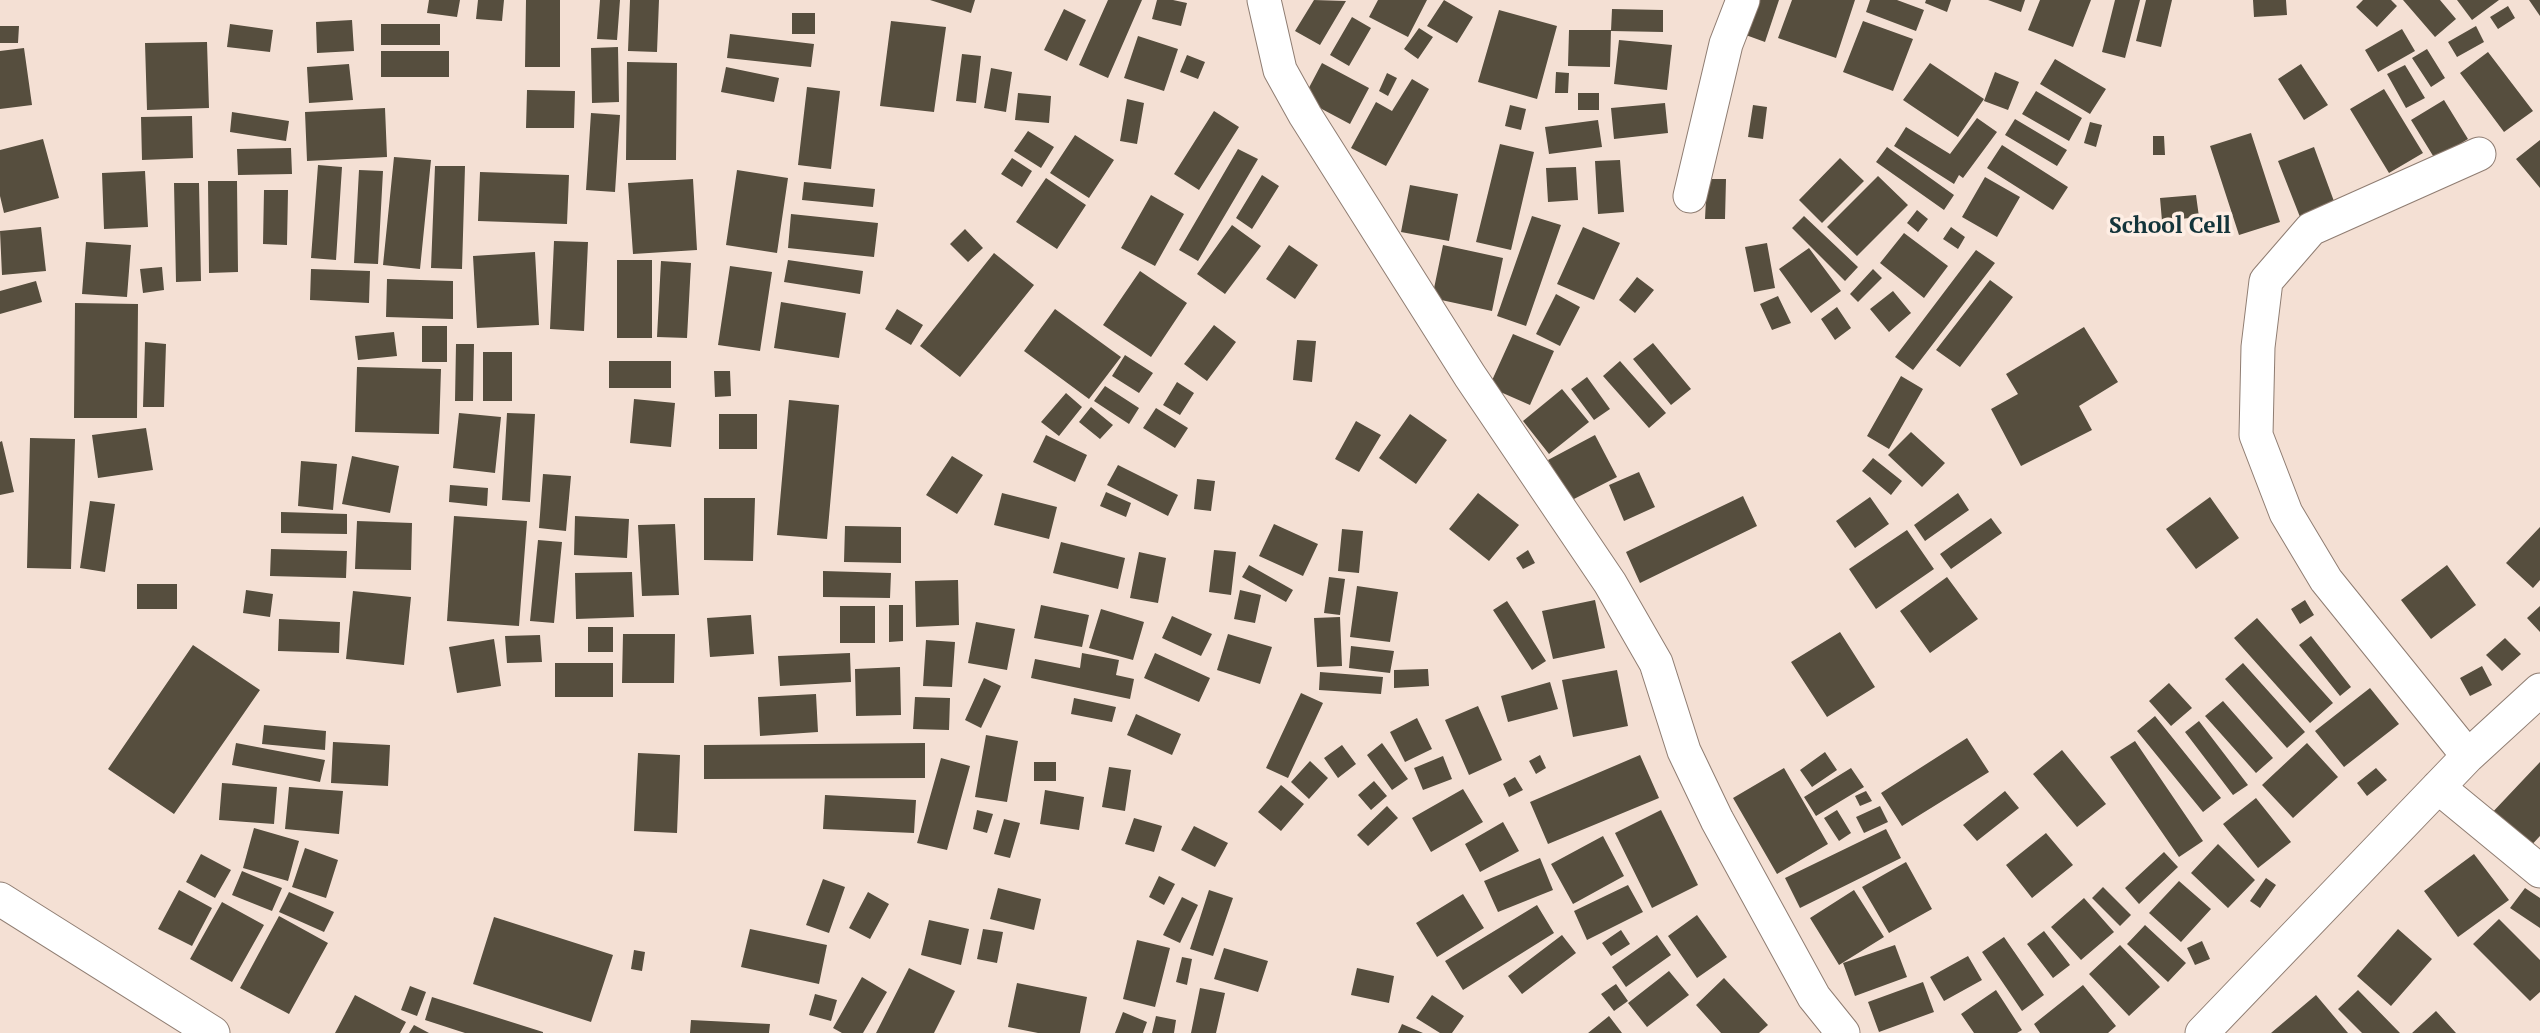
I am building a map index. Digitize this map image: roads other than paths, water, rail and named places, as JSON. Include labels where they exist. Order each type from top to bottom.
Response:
[{"type":"street","points":[[1264,0],[1280,70],[1305,115],[1471,376],[1610,583],[1656,663],[1684,751],[1717,820],[1814,998],[1843,1033]]},
{"type":"street","points":[[1690,197],[1726,44],[1743,0]]},
{"type":"street","points":[[2469,756],[2326,580],[2286,513],[2256,435],[2258,348],[2266,281],[2311,229],[2479,154]]},
{"type":"street","points":[[2202,1033],[2438,787],[2540,690]]},
{"type":"street","points":[[2438,787],[2540,871]]},
{"type":"street","points":[[0,899],[213,1033]]},
{"type":"district","name":"School Cell","points":[[2170,226]]}]
